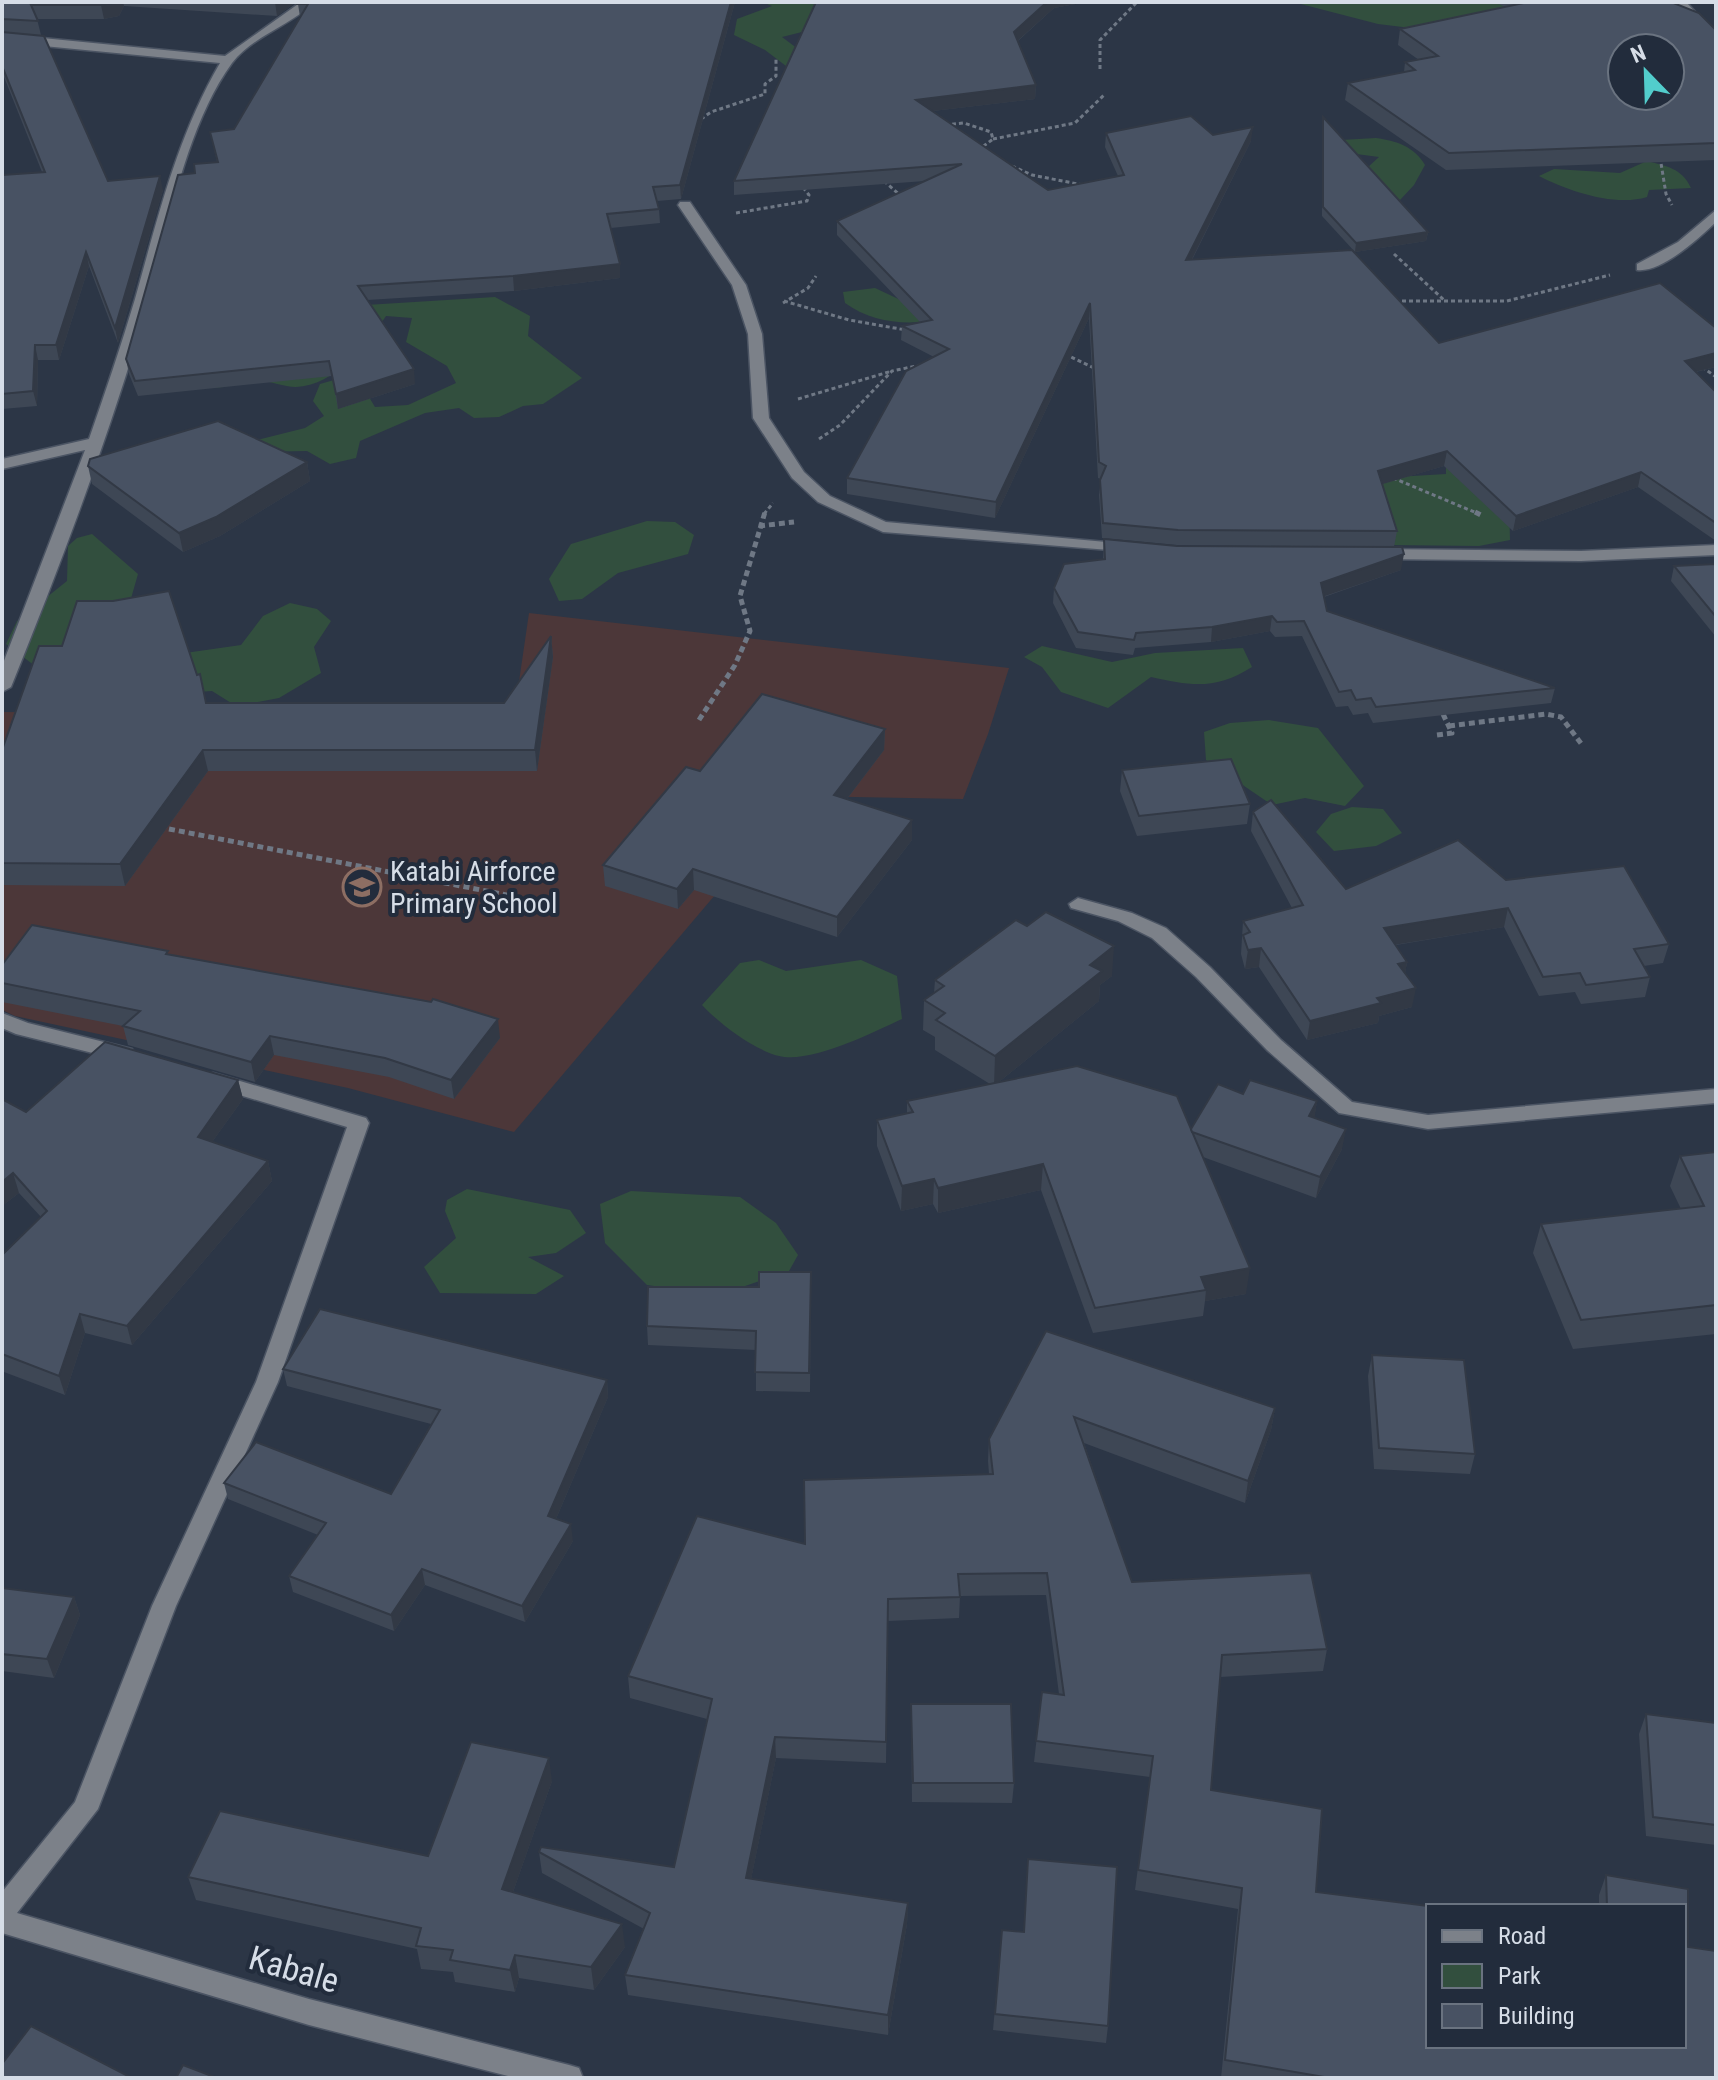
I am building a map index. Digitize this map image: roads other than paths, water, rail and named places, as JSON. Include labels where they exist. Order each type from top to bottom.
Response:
[{"type":"street","points":[[2,687],[94,443],[132,333],[168,204],[201,113],[227,60],[309,2]]},
{"type":"street","points":[[1679,2],[1716,41]]},
{"type":"street","points":[[2,38],[227,60]]},
{"type":"street","points":[[685,205],[739,285],[755,334],[761,418],[798,475],[824,499],[883,527],[1147,550]]},
{"type":"street","points":[[1642,267],[1683,245],[1699,226],[1716,214]]},
{"type":"street","points":[[2,464],[94,443]]},
{"type":"street","points":[[1361,554],[1581,556],[1716,550]]},
{"type":"street","points":[[1078,904],[1125,917],[1159,933],[1203,972],[1274,1045],[1346,1108],[1428,1122],[1716,1096]]},
{"type":"street","points":[[2,1020],[23,1029],[140,1058]]},
{"type":"street","points":[[2,1912],[85,1809],[164,1606],[267,1382],[359,1123],[198,1075]]},
{"type":"street","name":"Kabale","points":[[2,1921],[309,2012],[569,2078]]},
{"type":"place","name":"Katabi Airforce Primary School","points":[[362,887]]}]
